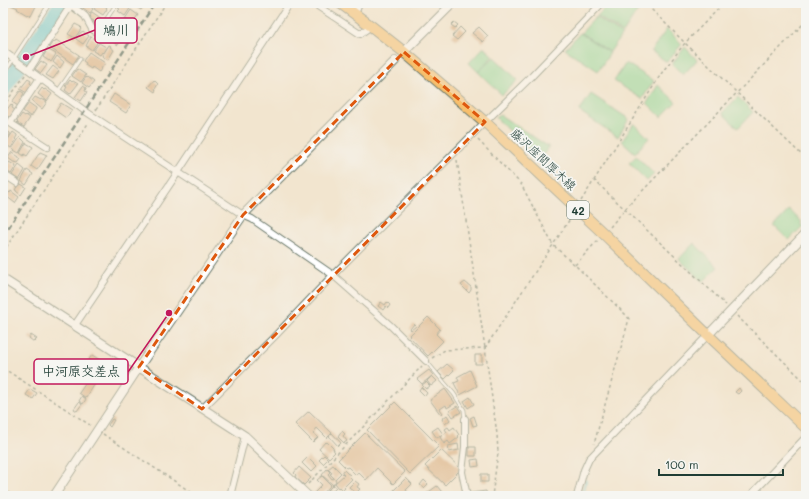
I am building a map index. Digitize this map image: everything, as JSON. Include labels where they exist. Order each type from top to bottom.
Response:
[{"type":"main road","name":"藤沢座間厚木線","points":[[340,3],[404,52],[485,122],[806,428]]},
{"type":"street","points":[[75,325],[290,3]]},
{"type":"street","points":[[312,3],[360,34],[371,26]]},
{"type":"street","points":[[355,14],[359,4],[358,3]]},
{"type":"street","points":[[54,496],[139,368],[244,215],[453,3]]},
{"type":"street","points":[[202,409],[333,275],[532,76],[602,3]]},
{"type":"street","points":[[27,68],[71,4],[86,16],[89,25],[92,28],[105,37]]},
{"type":"street","points":[[3,51],[93,116],[252,219],[333,275],[391,326],[426,361]]},
{"type":"street","points":[[10,123],[40,78]]},
{"type":"street","points":[[3,119],[47,147]]},
{"type":"street","points":[[3,174],[17,183]]},
{"type":"street","points":[[577,496],[584,470],[589,459],[806,233]]},
{"type":"street","points":[[3,279],[245,436],[305,493]]},
{"type":"street","points":[[465,419],[465,447],[462,472],[467,496]]},
{"type":"street","points":[[230,496],[245,436]]},
{"type":"street","points":[[750,496],[806,437]]},
{"type":"lane","points":[[3,75],[15,59],[50,3]]},
{"type":"lane","points":[[98,32],[117,3]]},
{"type":"lane","points":[[58,91],[80,59]]},
{"type":"lane","points":[[426,361],[454,394],[464,410],[465,419]]},
{"type":"path","points":[[3,252],[166,3]]},
{"type":"path","points":[[642,3],[647,5],[806,158]]},
{"type":"path","points":[[485,348],[577,209],[583,197],[663,71],[685,43],[724,3]]},
{"type":"path","points":[[575,265],[625,209],[806,21]]},
{"type":"path","points":[[3,107],[27,68]]},
{"type":"path","points":[[473,134],[521,184],[553,245],[629,319],[594,444]]},
{"type":"path","points":[[456,151],[497,434],[498,453],[492,496]]},
{"type":"path","points":[[594,180],[806,383]]},
{"type":"path","points":[[305,493],[426,361],[445,350],[485,348]]},
{"type":"path","points":[[3,489],[13,496]]},
{"type":"highlighted area","points":[[404,52],[485,122],[202,409],[139,367],[243,215]]},
{"type":"green space","points":[[610,3],[634,3],[638,10],[623,33],[597,16]]},
{"type":"green space","points":[[596,17],[622,34],[610,52],[581,33]]},
{"type":"green space","points":[[667,29],[682,44],[667,62],[651,51]]},
{"type":"green space","points":[[580,33],[610,53],[598,71],[565,49]]},
{"type":"green space","points":[[484,47],[493,56],[478,72],[469,63]]},
{"type":"green space","points":[[685,47],[697,60],[683,75],[672,64]]},
{"type":"green space","points":[[494,57],[518,80],[502,95],[478,72]]},
{"type":"green space","points":[[626,63],[654,81],[642,99],[614,81]]},
{"type":"green space","points":[[658,85],[676,102],[661,117],[647,103]]},
{"type":"green space","points":[[591,94],[629,119],[618,137],[579,111]]},
{"type":"green space","points":[[738,97],[753,112],[738,128],[722,113]]},
{"type":"green space","points":[[500,115],[549,147],[540,159],[496,118]]},
{"type":"green space","points":[[634,123],[649,138],[635,153],[622,141]]},
{"type":"green space","points":[[636,156],[654,174],[647,181],[629,163]]},
{"type":"green space","points":[[789,210],[802,222],[800,224],[803,226],[789,240],[774,226]]},
{"type":"green space","points":[[694,243],[718,267],[703,282],[679,259]]},
{"type":"building","points":[[6,3],[36,3],[37,4],[31,16]]},
{"type":"building","points":[[84,3],[89,3],[93,6],[90,13],[80,6]]},
{"type":"building","points":[[98,3],[107,7],[103,15],[94,9]]},
{"type":"building","points":[[121,3],[131,7],[125,16],[118,11]]},
{"type":"building","points":[[130,3],[141,3],[144,5],[141,10]]},
{"type":"building","points":[[131,10],[138,15],[132,24],[125,19]]},
{"type":"building","points":[[92,12],[102,19],[97,25],[90,19]]},
{"type":"building","points":[[454,22],[458,25],[455,28],[451,25]]},
{"type":"building","points":[[75,24],[81,27],[81,29],[75,38],[68,34]]},
{"type":"building","points":[[460,27],[465,32],[457,40],[452,36]]},
{"type":"building","points":[[479,27],[488,36],[483,42],[472,33]]},
{"type":"building","points":[[83,31],[89,36],[83,44],[76,39]]},
{"type":"building","points":[[111,31],[123,38],[118,45],[107,38]]},
{"type":"building","points":[[91,36],[97,41],[92,50],[86,46]]},
{"type":"building","points":[[56,40],[79,55],[73,64],[49,47]]},
{"type":"building","points":[[99,43],[106,47],[100,55],[93,51]]},
{"type":"building","points":[[109,45],[114,50],[108,60],[102,56]]},
{"type":"building","points":[[47,49],[56,54],[51,62],[43,57]]},
{"type":"building","points":[[89,52],[105,63],[99,72],[92,67],[91,69],[85,65],[86,63],[83,61]]},
{"type":"building","points":[[57,56],[64,62],[60,68],[53,62]]},
{"type":"building","points":[[3,57],[7,59],[5,67],[3,67]]},
{"type":"building","points":[[41,61],[47,65],[41,73],[35,69]]},
{"type":"building","points":[[53,66],[59,71],[53,79],[46,75]]},
{"type":"building","points":[[77,69],[86,75],[81,82],[72,76]]},
{"type":"building","points":[[86,77],[94,82],[89,88],[82,83]]},
{"type":"building","points":[[28,79],[31,81],[30,83],[32,85],[27,93],[20,89]]},
{"type":"building","points":[[70,80],[78,84],[70,94],[65,90],[67,87],[65,86]]},
{"type":"building","points":[[154,80],[158,84],[155,92],[148,87]]},
{"type":"building","points":[[83,86],[86,88],[85,91],[87,92],[81,101],[75,97]]},
{"type":"building","points":[[42,88],[52,94],[47,101],[38,94]]},
{"type":"building","points":[[20,91],[24,93],[18,106],[12,102]]},
{"type":"building","points":[[114,94],[131,105],[126,113],[109,102]]},
{"type":"building","points":[[35,97],[47,102],[42,109],[32,101]]},
{"type":"building","points":[[29,103],[36,108],[31,117],[23,111]]},
{"type":"building","points":[[61,103],[72,110],[66,118],[56,111]]},
{"type":"building","points":[[11,104],[13,106],[12,108],[15,110],[10,117],[7,116],[6,118],[3,115]]},
{"type":"building","points":[[22,114],[30,118],[24,127],[17,123]]},
{"type":"building","points":[[4,129],[10,133],[5,143],[3,142]]},
{"type":"building","points":[[13,132],[17,136],[11,148],[5,144]]},
{"type":"building","points":[[20,137],[25,142],[19,153],[12,149]]},
{"type":"building","points":[[26,143],[33,147],[27,156],[24,154],[24,156],[20,153]]},
{"type":"building","points":[[3,145],[5,146],[4,148],[7,149],[5,152],[3,151]]},
{"type":"building","points":[[12,152],[21,159],[18,163],[15,163],[8,158]]},
{"type":"building","points":[[40,152],[47,155],[37,170],[31,166]]},
{"type":"building","points":[[9,162],[16,166],[11,174],[6,171],[7,169],[5,168]]},
{"type":"building","points":[[19,165],[25,170],[19,180],[12,175]]},
{"type":"building","points":[[27,170],[33,174],[26,185],[21,181]]},
{"type":"building","points":[[3,183],[8,186],[4,192],[3,191]]},
{"type":"building","points":[[19,183],[26,187],[21,195],[15,190]]},
{"type":"building","points":[[11,191],[19,197],[15,203],[6,196]]},
{"type":"building","points":[[465,282],[471,287],[469,293],[461,285]]},
{"type":"building","points":[[381,302],[385,305],[387,302],[390,305],[388,308],[386,306],[383,310],[378,306]]},
{"type":"building","points":[[428,317],[440,329],[436,334],[443,341],[428,356],[409,336]]},
{"type":"building","points":[[414,324],[416,326],[411,330],[410,329]]},
{"type":"building","points":[[31,335],[37,339],[34,342],[29,338]]},
{"type":"building","points":[[92,355],[100,360],[91,374],[98,379],[86,398],[79,393],[88,380],[79,374]]},
{"type":"building","points":[[475,355],[482,355],[482,364],[475,364]]},
{"type":"building","points":[[447,364],[454,370],[445,379],[438,372]]},
{"type":"building","points":[[429,370],[433,375],[422,384],[417,379]]},
{"type":"building","points":[[470,370],[477,386],[460,395],[454,383],[459,381],[457,377]]},
{"type":"building","points":[[432,376],[437,381],[431,386],[427,381]]},
{"type":"building","points":[[426,382],[430,386],[426,389],[422,385]]},
{"type":"building","points":[[421,387],[427,393],[425,396],[419,390]]},
{"type":"building","points":[[739,388],[741,391],[738,394],[735,392]]},
{"type":"building","points":[[30,389],[37,393],[33,399],[26,395]]},
{"type":"building","points":[[445,389],[455,403],[447,408],[446,405],[440,409],[443,413],[441,415],[430,400]]},
{"type":"building","points":[[82,396],[86,399],[83,404],[79,401]]},
{"type":"building","points":[[470,397],[474,404],[468,408],[464,401]]},
{"type":"building","points":[[79,402],[82,404],[77,411],[74,409]]},
{"type":"building","points":[[395,402],[439,446],[410,474],[367,430]]},
{"type":"building","points":[[457,406],[461,412],[453,417],[449,411]]},
{"type":"building","points":[[309,411],[332,433],[327,438],[317,428],[313,433],[318,437],[313,442],[295,424]]},
{"type":"building","points":[[447,415],[450,420],[445,424],[442,419]]},
{"type":"building","points":[[474,416],[477,425],[473,426],[470,418]]},
{"type":"building","points":[[112,419],[114,420],[110,427],[108,425]]},
{"type":"building","points":[[438,427],[443,434],[437,438],[432,431]]},
{"type":"building","points":[[448,427],[450,430],[454,427],[459,437],[450,444],[448,441],[444,444],[440,437],[447,432],[445,429]]},
{"type":"building","points":[[342,431],[345,434],[343,436],[347,441],[344,443],[338,437]]},
{"type":"building","points":[[332,433],[341,443],[338,446],[329,436]]},
{"type":"building","points":[[365,433],[405,472],[393,484],[377,468],[366,480],[358,472],[356,475],[348,467],[346,468],[338,460]]},
{"type":"building","points":[[325,442],[333,448],[335,452],[329,458],[319,449]]},
{"type":"building","points":[[458,444],[459,450],[449,452],[448,446]]},
{"type":"building","points":[[469,447],[476,447],[476,456],[469,456]]},
{"type":"building","points":[[441,450],[461,469],[445,485],[425,466]]},
{"type":"building","points":[[324,455],[328,459],[323,464],[319,460]]},
{"type":"building","points":[[308,457],[317,466],[311,472],[302,463]]},
{"type":"building","points":[[478,459],[479,466],[472,467],[471,460]]},
{"type":"building","points":[[333,465],[341,473],[335,479],[336,481],[333,485],[322,475],[327,469],[330,472],[328,474],[332,479],[334,478],[330,474],[332,473],[328,469]]},
{"type":"building","points":[[299,467],[311,478],[304,485],[295,477],[296,475],[294,473]]},
{"type":"building","points":[[344,470],[352,479],[343,490],[335,483],[344,475],[342,473]]},
{"type":"building","points":[[481,474],[488,474],[488,482],[481,482]]},
{"type":"building","points":[[322,476],[331,485],[321,496],[317,496],[314,493],[322,485],[317,480]]},
{"type":"building","points":[[406,478],[412,484],[406,490],[408,493],[405,496],[390,496],[389,495]]},
{"type":"building","points":[[424,480],[428,484],[424,488],[420,485]]},
{"type":"building","points":[[355,481],[359,484],[357,487],[360,489],[356,493],[349,487]]},
{"type":"building","points":[[333,485],[336,487],[331,492],[328,490]]},
{"type":"building","points":[[437,486],[445,496],[428,496],[426,494]]},
{"type":"building","points":[[486,491],[487,496],[472,496],[471,493]]},
{"type":"waterway","points":[[3,90],[62,3]]},
{"type":"waterway","points":[[582,496],[586,480]]},
{"type":"railway","points":[[3,236],[155,3]]},
{"type":"place","name":"鳩川","points":[[26,57]]},
{"type":"place","name":"中河原交差点","points":[[169,313]]}]
